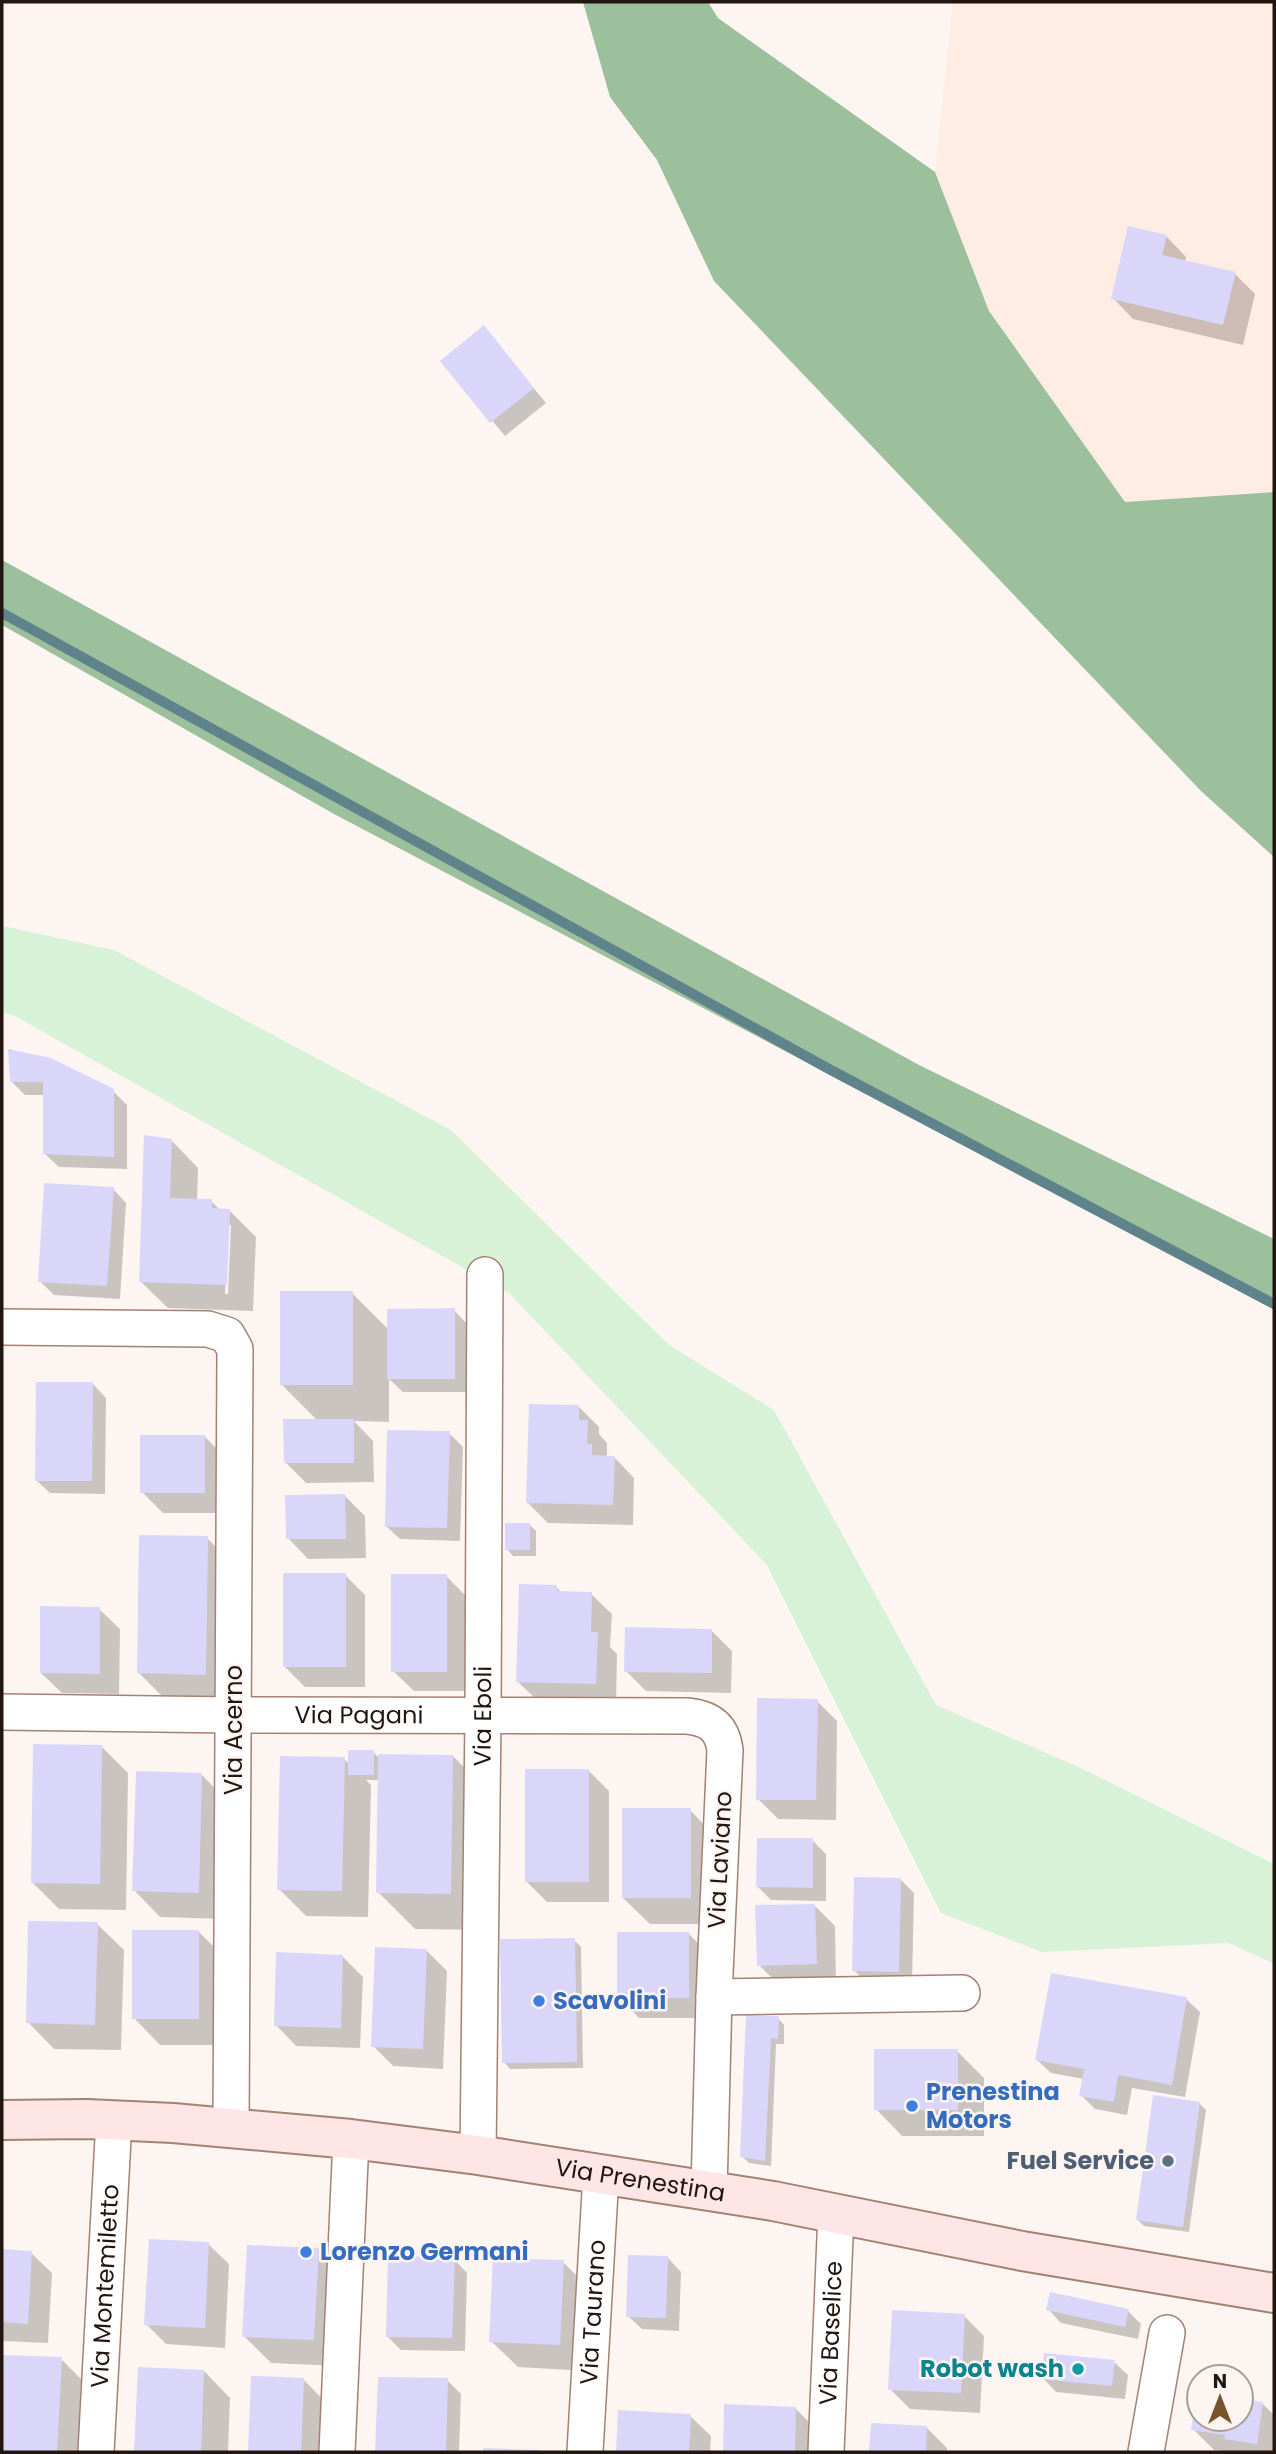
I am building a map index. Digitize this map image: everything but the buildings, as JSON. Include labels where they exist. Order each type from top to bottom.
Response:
[{"type":"main road","name":"Via Prenestina","points":[[2,2120],[114,2120],[232,2127],[478,2155],[836,2213],[1132,2271],[1274,2293]]},
{"type":"street","name":"Via Eboli","points":[[478,2155],[485,1275]]},
{"type":"street","name":"Via Acerno","points":[[2,1327],[208,1329],[227,1335],[236,1355],[232,2127]]},
{"type":"street","name":"Via Pagani","points":[[2,1712],[687,1716],[698,1717],[714,1724]]},
{"type":"street","name":"Via Laviano","points":[[709,2191],[724,1750],[723,1740],[714,1724]]},
{"type":"street","points":[[714,1997],[962,1993]]},
{"type":"street","name":"Via Montemiletto","points":[[96,2452],[114,2120]]},
{"type":"street","points":[[337,2452],[351,2139]]},
{"type":"street","name":"Via Taurano","points":[[585,2452],[601,2174]]},
{"type":"street","name":"Via Baselice","points":[[826,2452],[836,2213]]},
{"type":"street","points":[[1146,2452],[1167,2333]]},
{"type":"shaded area","points":[[953,2],[1274,2],[1274,492],[1125,502],[989,311],[935,172]]},
{"type":"green space","points":[[583,2],[708,2],[718,18],[935,172],[989,311],[1125,502],[1274,492],[1274,857],[1201,791],[714,281],[657,160],[610,97]]},
{"type":"green space","points":[[2,560],[919,1065],[1274,1239],[1274,1308],[334,814],[2,625]]},
{"type":"green space","points":[[2,926],[114,950],[451,1130],[669,1345],[774,1410],[936,1705],[1083,1769],[1274,1864],[1274,1964],[1229,1943],[1042,1952],[941,1913],[767,1565],[510,1294],[13,1015],[2,1013]]},
{"type":"waterway","points":[[2,613],[829,1069],[1274,1304]]},
{"type":"place","name":"Scavolini","points":[[539,2001]]},
{"type":"place","name":"Prenestina Motors","points":[[912,2106]]},
{"type":"place","name":"Fuel Service","points":[[1168,2161]]},
{"type":"place","name":"Lorenzo Germani","points":[[306,2252]]},
{"type":"place","name":"Robot wash","points":[[1078,2369]]}]
